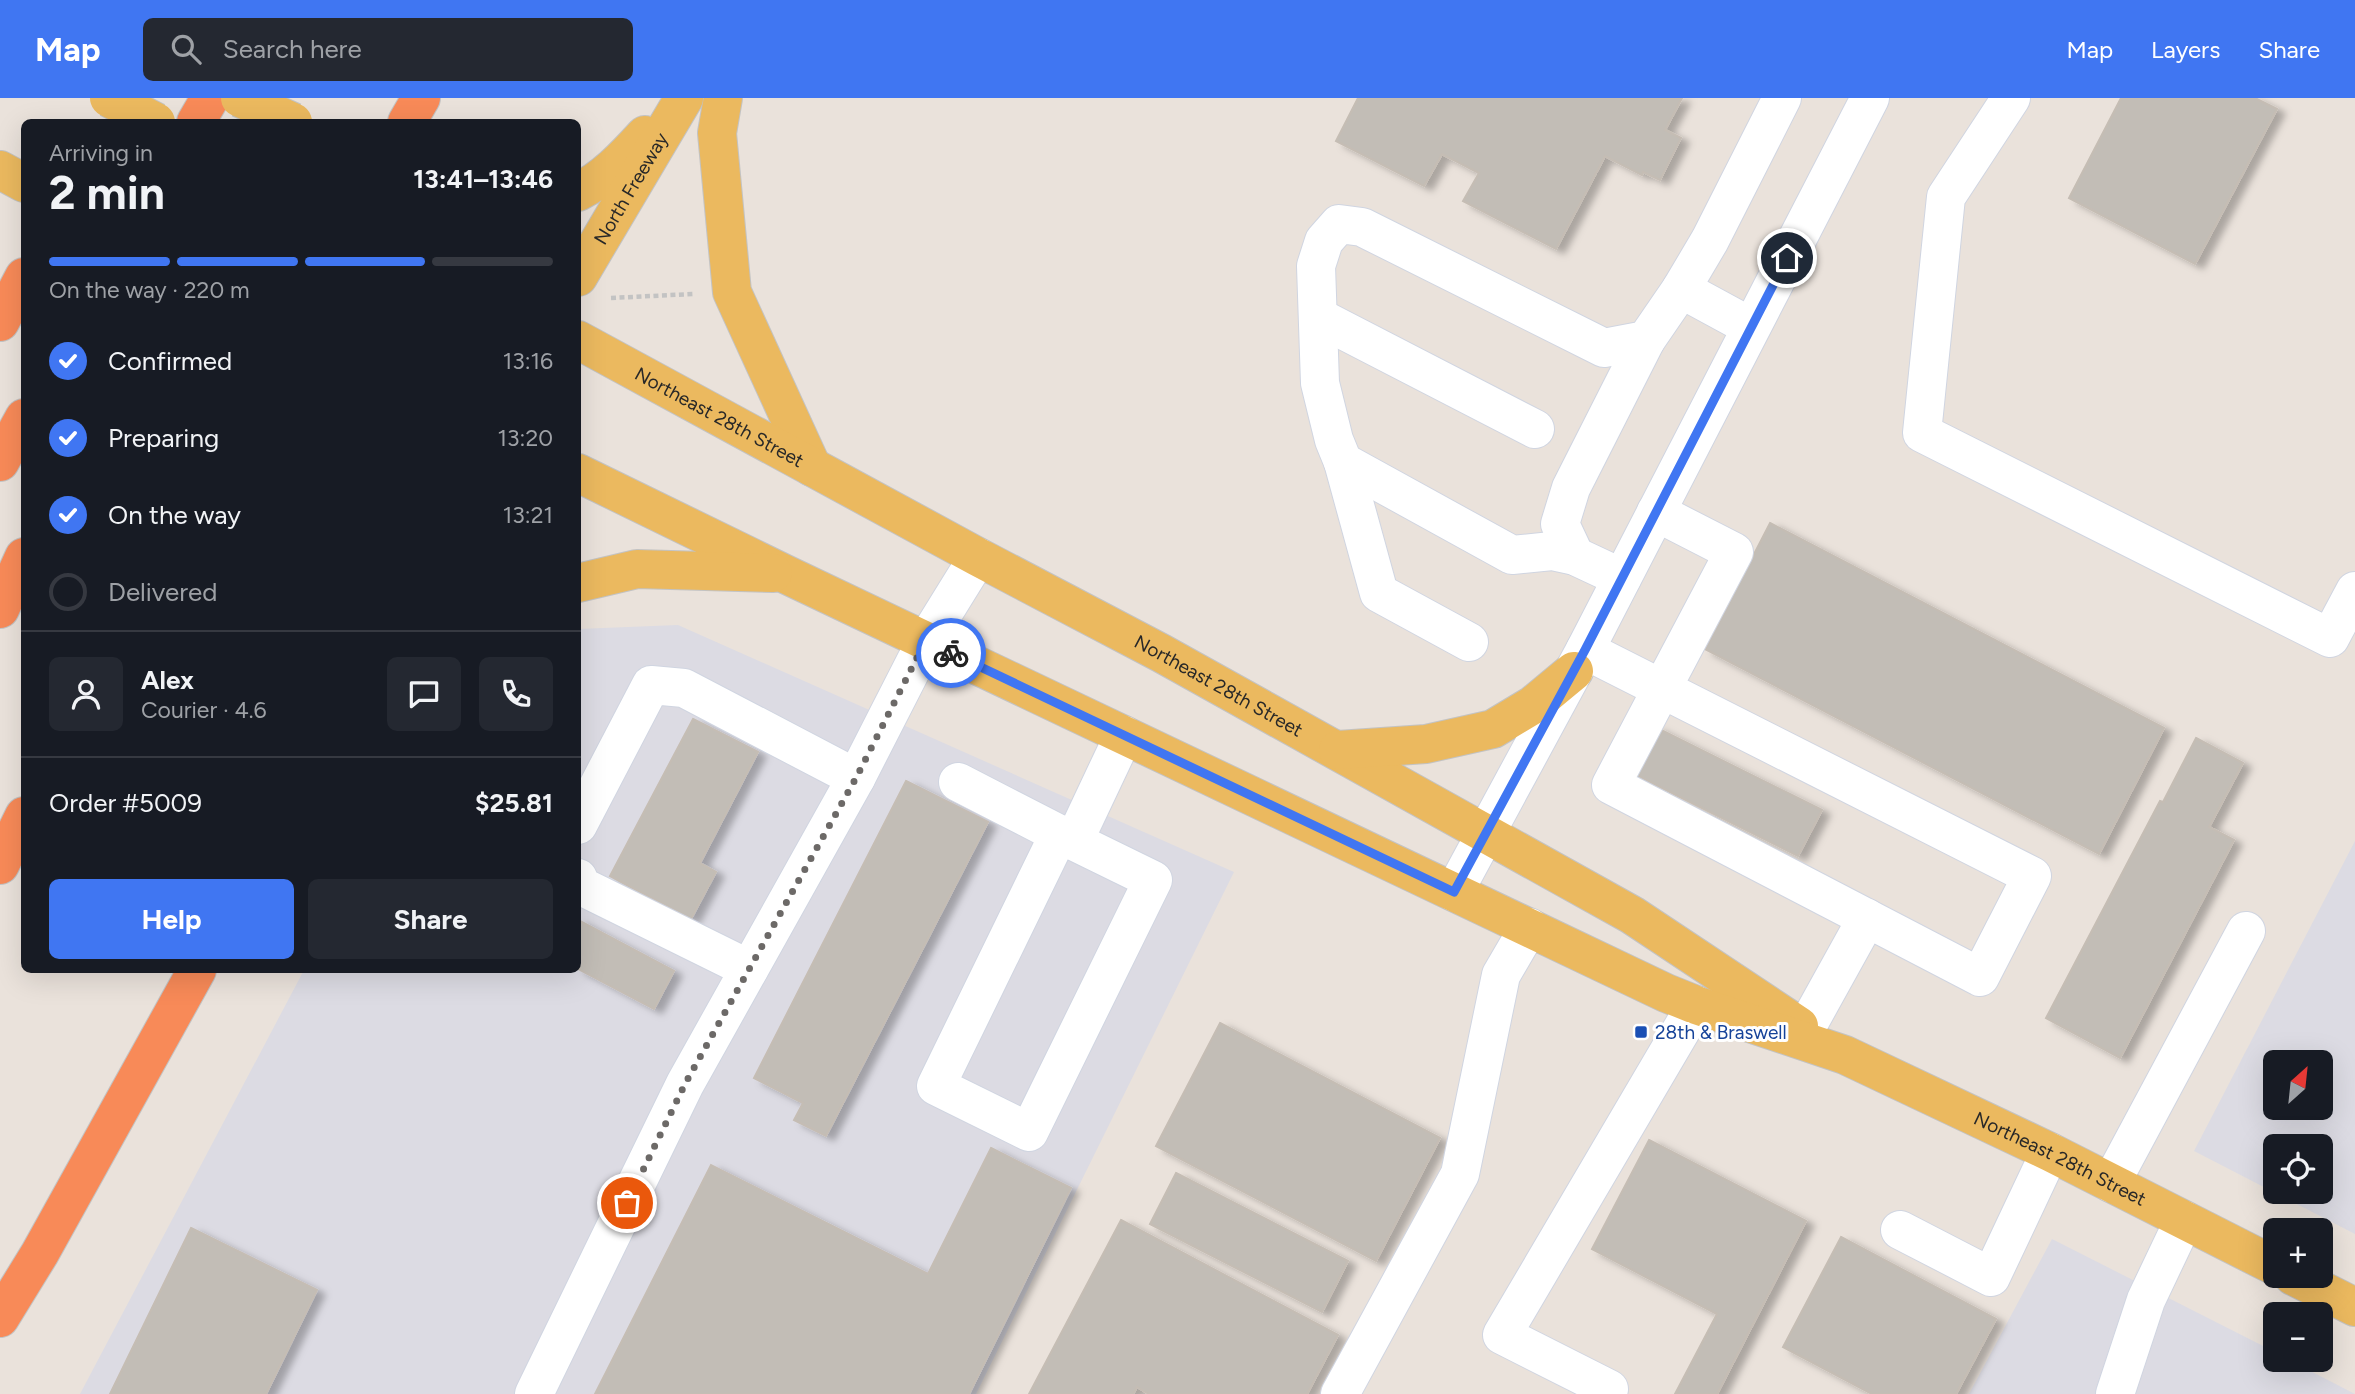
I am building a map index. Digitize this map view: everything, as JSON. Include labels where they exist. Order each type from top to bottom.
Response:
[{"type":"highway","points":[[117,119],[129,98]]},
{"type":"highway","points":[[198,119],[210,98]]},
{"type":"highway","points":[[246,119],[258,98]]},
{"type":"highway","points":[[409,119],[421,98]]},
{"type":"highway","points":[[0,322],[21,283]]},
{"type":"highway","points":[[0,463],[21,424]]},
{"type":"highway","points":[[0,609],[21,564]]},
{"type":"highway","points":[[0,865],[21,822]]},
{"type":"highway","points":[[0,1318],[40,1253],[195,973]]},
{"type":"main road","points":[[109,98],[150,119]]},
{"type":"main road","points":[[240,98],[286,119]]},
{"type":"main road","points":[[581,190],[619,164],[673,98]]},
{"type":"main road","name":"North Freeway","points":[[588,288],[684,98]]},
{"type":"main road","points":[[723,98],[718,133],[732,292],[812,467]]},
{"type":"main road","points":[[0,170],[21,181]]},
{"type":"main road","name":"Northeast 28th Street","points":[[581,343],[1161,653],[1632,915],[1845,1055],[2050,1152],[2263,1260]]},
{"type":"main road","name":"Northeast 28th Street","points":[[581,474],[785,574],[1696,1005],[1845,1055]]},
{"type":"main road","points":[[581,582],[637,569],[785,574]]},
{"type":"main road","points":[[1338,750],[1426,744],[1493,729],[1534,705],[1579,661]]},
{"type":"main road","points":[[2317,1288],[2353,1306]]},
{"type":"street","points":[[1575,556],[1560,524],[1571,488],[1646,340],[1710,240],[1782,98]]},
{"type":"street","points":[[1454,892],[1488,834],[1579,661],[1870,98]]},
{"type":"street","points":[[2011,98],[1946,197],[1922,433],[2330,638],[2355,591]]},
{"type":"street","points":[[1469,642],[1379,593],[1320,383],[1316,266],[1324,241],[1339,224],[1362,226],[1604,348],[1646,340]]},
{"type":"street","points":[[1681,289],[1751,327]]},
{"type":"street","points":[[1318,317],[1535,429]]},
{"type":"street","points":[[1343,462],[1512,555],[1552,551],[1575,556],[1622,578]]},
{"type":"street","points":[[1579,661],[1662,690],[2032,876],[1980,977],[1611,785],[1662,690],[1734,552],[1656,512]]},
{"type":"street","points":[[534,1394],[685,1084],[856,778],[926,640],[978,557]]},
{"type":"street","points":[[581,819],[651,685],[684,688],[856,778]]},
{"type":"street","points":[[958,782],[1067,837],[1153,880],[1029,1132],[936,1086],[1067,837],[1124,735]]},
{"type":"street","points":[[581,884],[749,969]]},
{"type":"street","points":[[1805,1030],[1867,918]]},
{"type":"street","points":[[1340,1394],[1460,1174],[1501,975],[1529,927]]},
{"type":"street","points":[[2111,1183],[2246,931]]},
{"type":"street","points":[[1609,1388],[1502,1335],[1696,1005]]},
{"type":"street","points":[[1900,1230],[1991,1278],[2050,1152]]},
{"type":"street","points":[[2115,1394],[2146,1300],[2184,1220]]},
{"type":"path","points":[[588,288],[698,293]]},
{"type":"shaded area","points":[[678,625],[1234,872],[976,1394],[80,1394],[302,973],[581,973],[581,629]]},
{"type":"shaded area","points":[[2355,841],[2355,1234],[2333,1223],[2333,1218],[2324,1218],[2297,1204],[2333,1204],[2333,1134],[2263,1134],[2263,1187],[2194,1151]]},
{"type":"shaded area","points":[[2052,1239],[2263,1346],[2263,1372],[2312,1372],[2355,1394],[1969,1394]]},
{"type":"building","points":[[1358,98],[1682,98],[1665,130],[1681,138],[1660,180],[1643,172],[1642,175],[1605,156],[1556,249],[1463,201],[1479,173],[1442,154],[1424,186],[1336,141]]},
{"type":"building","points":[[2121,98],[2255,98],[2277,109],[2195,264],[2069,198]]},
{"type":"building","points":[[1770,523],[2164,728],[2099,854],[1705,649]]},
{"type":"building","points":[[693,719],[758,752],[700,863],[716,872],[691,919],[610,876]]},
{"type":"building","points":[[1655,727],[1822,810],[1798,856],[1632,773]]},
{"type":"building","points":[[2196,738],[2243,763],[2209,827],[2234,840],[2120,1058],[2046,1018]]},
{"type":"building","points":[[906,781],[988,822],[826,1136],[794,1120],[803,1103],[754,1078]]},
{"type":"building","points":[[581,922],[674,971],[654,1009],[581,971]]},
{"type":"building","points":[[1220,1023],[1440,1138],[1376,1261],[1156,1146]]},
{"type":"building","points":[[1649,1140],[1806,1221],[1717,1394],[1675,1394],[1717,1314],[1592,1249]]},
{"type":"building","points":[[991,1148],[1071,1188],[969,1394],[595,1394],[711,1165],[928,1274]]},
{"type":"building","points":[[1176,1173],[1348,1261],[1322,1312],[1150,1224]]},
{"type":"building","points":[[1121,1220],[1338,1335],[1307,1394],[1149,1394],[1137,1387],[1133,1394],[1029,1394]]},
{"type":"building","points":[[191,1228],[317,1290],[266,1394],[110,1394]]},
{"type":"building","points":[[1841,1237],[1996,1319],[1956,1394],[1872,1394],[1783,1347]]},
{"type":"way so far","points":[[627,1203],[685,1084],[856,778],[926,640],[951,653]]},
{"type":"place","name":"28th & Braswell","points":[[1641,1032]]},
{"type":"route","points":[[951,653],[1454,892],[1488,834],[1585,650],[1787,258]]}]
